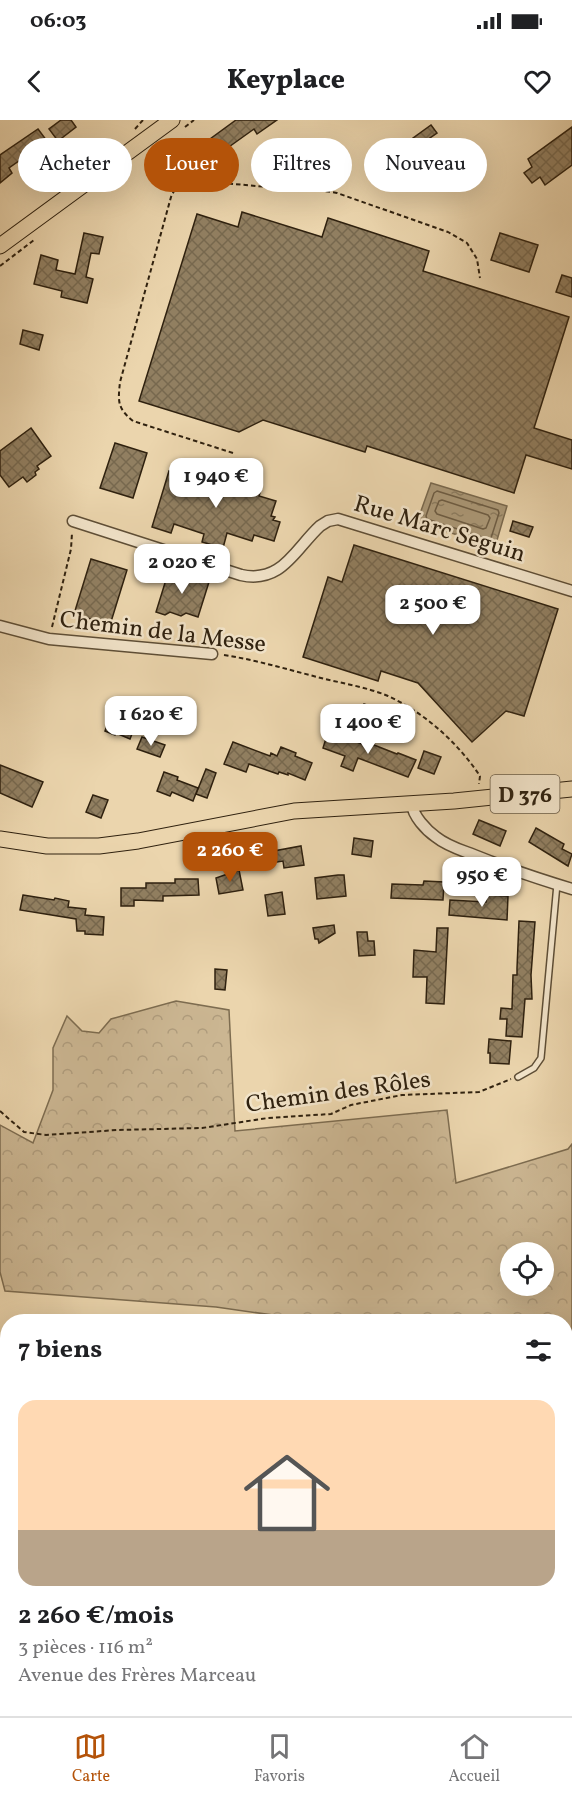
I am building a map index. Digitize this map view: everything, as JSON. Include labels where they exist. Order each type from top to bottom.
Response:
[{"type":"main road","points":[[1,244],[172,120]]},
{"type":"main road","name":"D 376","points":[[0,839],[47,846],[99,846],[138,841],[294,811],[478,799],[572,789]]},
{"type":"street","name":"Rue Marc Seguin","points":[[73,521],[242,575],[255,577],[265,576],[280,569],[320,526],[338,519],[572,591]]},
{"type":"street","name":"Chemin de la Messe","points":[[0,626],[49,639],[212,654]]},
{"type":"street","points":[[411,804],[412,810],[435,837],[450,845],[502,866],[572,889]]},
{"type":"lane","points":[[518,1077],[534,1068],[541,1058],[558,884]]},
{"type":"lane","points":[[0,1490],[0,1499]]},
{"type":"path","points":[[234,453],[133,421],[123,413],[118,400],[120,382],[175,189],[184,184],[201,181],[337,192],[448,232],[467,243],[477,259],[480,278]]},
{"type":"path","points":[[49,639],[70,549],[73,521]]},
{"type":"path","name":"Chemin de la Messe","points":[[212,654],[254,660],[386,696],[410,708],[440,730],[471,762],[480,776],[478,799]]},
{"type":"path","name":"Chemin des Rôles","points":[[0,1111],[24,1132],[46,1135],[117,1130],[202,1128],[268,1118],[331,1114],[351,1105],[402,1095],[479,1092],[518,1077]]},
{"type":"green space","points":[[176,1001],[229,1010],[235,1131],[447,1110],[456,1183],[568,1149],[572,1144],[572,1314],[266,1314],[216,1307],[5,1291],[0,1272],[0,1125],[33,1143],[53,1090],[53,1048],[67,1016],[82,1031],[99,1033],[111,1019]]},
{"type":"water","points":[[431,483],[507,506],[495,547],[417,522]]},
{"type":"building","points":[[61,120],[71,120],[76,127],[62,138],[56,138],[49,129]]},
{"type":"building","points":[[236,120],[277,120],[257,134],[254,129],[239,140],[211,138]]},
{"type":"building","points":[[431,125],[437,133],[430,138],[413,138]]},
{"type":"building","points":[[572,127],[572,165],[545,185],[540,177],[532,183],[524,173],[532,167],[528,159]]},
{"type":"building","points":[[38,129],[45,138],[25,138]]},
{"type":"building","points":[[18,143],[18,162],[9,168],[12,173],[0,183],[0,155]]},
{"type":"building","points":[[242,212],[322,237],[328,218],[429,251],[423,271],[569,317],[534,428],[572,440],[572,469],[526,455],[514,493],[367,446],[365,452],[263,420],[239,432],[139,401],[197,214],[238,227]]},
{"type":"building","points":[[84,233],[103,237],[99,254],[91,253],[86,277],[93,279],[87,303],[61,297],[62,291],[34,284],[41,255],[58,260],[56,270],[75,274]]},
{"type":"building","points":[[500,233],[538,245],[529,272],[491,260]]},
{"type":"building","points":[[562,275],[572,278],[572,297],[556,292]]},
{"type":"building","points":[[23,330],[43,335],[39,350],[20,344]]},
{"type":"building","points":[[31,428],[51,456],[37,466],[39,469],[35,472],[36,475],[27,482],[23,477],[9,487],[0,475],[0,451]]},
{"type":"building","points":[[115,443],[147,453],[133,498],[100,488]]},
{"type":"building","points":[[226,467],[236,470],[233,479],[261,489],[259,496],[276,501],[271,516],[275,517],[273,520],[280,522],[274,541],[254,535],[252,541],[227,533],[223,548],[202,542],[204,534],[174,524],[171,533],[152,527],[169,471],[215,485],[220,468],[225,470]]},
{"type":"building","points":[[513,521],[533,527],[529,537],[510,531]]},
{"type":"building","points":[[354,545],[558,609],[524,716],[506,711],[472,742],[418,683],[381,671],[378,681],[303,657],[328,577],[342,582]]},
{"type":"building","points":[[91,559],[127,570],[110,625],[74,614]]},
{"type":"building","points":[[169,570],[209,582],[198,617],[186,613],[181,616],[170,612],[165,615],[156,612]]},
{"type":"building","points":[[364,704],[381,710],[377,721],[360,716]]},
{"type":"building","points":[[121,716],[137,721],[130,739],[105,731],[110,717],[120,719]]},
{"type":"building","points":[[328,732],[368,746],[369,743],[416,760],[408,777],[358,758],[353,771],[341,766],[345,756],[323,748]]},
{"type":"building","points":[[142,737],[165,745],[160,757],[137,749]]},
{"type":"building","points":[[233,742],[270,756],[271,753],[277,756],[281,747],[312,763],[305,780],[288,773],[288,775],[279,772],[278,774],[249,764],[246,772],[224,764]]},
{"type":"building","points":[[424,751],[441,757],[434,774],[418,768]]},
{"type":"building","points":[[0,765],[43,782],[32,807],[0,793]]},
{"type":"building","points":[[206,769],[216,773],[207,798],[196,794]]},
{"type":"building","points":[[164,772],[198,788],[193,801],[172,792],[170,796],[157,791]]},
{"type":"building","points":[[93,795],[108,800],[101,818],[86,812]]},
{"type":"building","points":[[479,820],[506,831],[500,846],[473,834]]},
{"type":"building","points":[[536,828],[564,844],[562,849],[572,854],[568,866],[529,842]]},
{"type":"building","points":[[354,838],[373,841],[371,857],[352,854]]},
{"type":"building","points":[[301,846],[304,865],[284,868],[283,861],[251,866],[248,850],[268,847],[268,852]]},
{"type":"building","points":[[239,870],[243,890],[219,894],[216,878]]},
{"type":"building","points":[[344,875],[346,896],[317,899],[315,878]]},
{"type":"building","points":[[175,879],[198,879],[199,895],[163,896],[163,901],[134,900],[134,906],[121,906],[121,888],[146,888],[146,883],[175,883]]},
{"type":"building","points":[[424,881],[444,882],[443,900],[391,898],[392,884],[423,885]]},
{"type":"building","points":[[282,892],[285,914],[268,916],[265,895]]},
{"type":"building","points":[[23,895],[69,901],[68,907],[86,909],[85,915],[104,917],[103,935],[77,931],[76,919],[20,910]]},
{"type":"building","points":[[487,895],[508,896],[507,920],[449,915],[450,900],[486,902]]},
{"type":"building","points":[[519,921],[535,922],[531,975],[532,999],[525,999],[522,1037],[506,1036],[507,1019],[500,1019],[501,1008],[512,1009],[513,975],[517,975]]},
{"type":"building","points":[[334,925],[335,933],[319,943],[318,939],[315,939],[313,928]]},
{"type":"building","points":[[437,928],[448,928],[444,1004],[426,1003],[427,977],[413,977],[414,950],[436,952]]},
{"type":"building","points":[[357,932],[367,932],[368,941],[374,941],[375,955],[359,956]]},
{"type":"building","points":[[215,969],[227,970],[225,990],[215,989]]},
{"type":"building","points":[[489,1039],[511,1041],[509,1064],[490,1063]]}]
